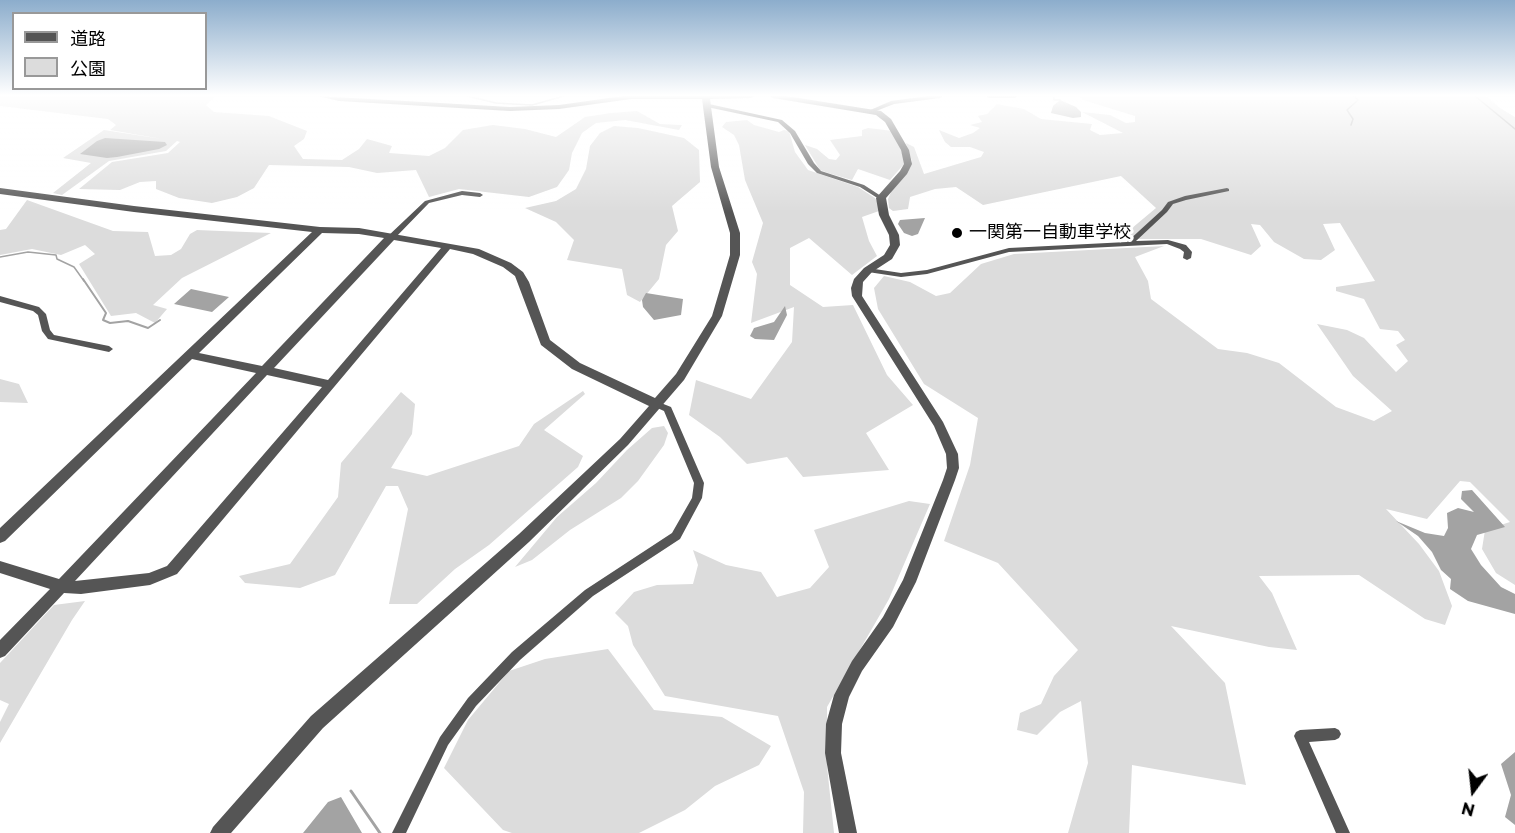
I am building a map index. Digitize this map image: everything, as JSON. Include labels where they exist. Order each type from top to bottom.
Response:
[{"type":"street","points":[[219,833],[316,722],[524,538],[624,441],[680,377],[717,316],[735,255],[735,233],[715,167],[711,135]]},
{"type":"street","points":[[795,135],[811,164],[819,172],[862,186],[881,198],[884,215],[894,235],[895,245],[888,257],[868,270],[856,284],[857,296],[939,424],[952,454],[953,468],[909,582],[888,622],[857,666],[842,695],[834,724],[833,753],[848,833]]},
{"type":"street","points":[[881,198],[904,172],[908,164],[908,156],[896,135]]},
{"type":"street","points":[[1129,244],[1165,211],[1170,203],[1227,190]]},
{"type":"street","points":[[0,191],[320,230],[359,231],[476,251],[507,265],[519,274],[524,282],[545,342],[576,366],[668,409],[699,483],[697,498],[676,536],[589,593],[516,656],[472,702],[444,741],[399,833]]},
{"type":"street","points":[[0,651],[391,237],[427,202],[462,193],[480,195]]},
{"type":"street","points":[[0,537],[320,230]]},
{"type":"street","points":[[868,270],[901,275],[927,272],[1008,250],[1129,244],[1177,244],[1188,252],[1187,258]]},
{"type":"street","points":[[0,567],[61,586],[81,588],[150,579],[172,570],[448,246]]},
{"type":"street","points":[[0,299],[36,309],[42,314],[46,331],[51,337],[109,349]]},
{"type":"street","points":[[190,355],[329,384]]},
{"type":"street","points":[[1335,734],[1300,736],[1343,833]]},
{"type":"green space","points":[[97,135],[135,135],[162,139],[138,135],[306,135],[304,139],[294,146],[303,159],[342,160],[359,149],[367,139],[392,146],[389,153],[429,156],[445,148],[458,135],[548,135],[556,137],[559,135],[581,135],[572,153],[569,170],[557,187],[529,197],[459,189],[429,197],[416,170],[377,173],[349,167],[269,165],[254,188],[237,197],[212,203],[179,198],[156,189],[156,181],[140,182],[120,190],[79,189],[112,162],[168,153],[180,142],[177,141],[166,151],[109,161],[62,195],[53,193],[91,163],[63,158]]},
{"type":"green space","points":[[599,135],[670,135],[684,138],[699,150],[700,182],[672,206],[678,231],[666,245],[659,279],[640,302],[627,295],[622,269],[567,260],[574,240],[556,222],[525,208],[556,201],[576,189],[586,169],[590,146]]},
{"type":"green space","points":[[734,135],[790,135],[795,152],[808,170],[858,187],[875,198],[880,206],[879,211],[862,217],[869,241],[877,256],[852,275],[809,238],[790,248],[790,285],[823,307],[853,305],[887,375],[913,405],[866,433],[889,470],[803,477],[787,457],[747,464],[720,437],[689,415],[696,380],[751,399],[792,342],[794,307],[751,323],[757,274],[752,262],[763,223],[745,180],[739,145]]},
{"type":"green space","points":[[895,135],[905,163],[890,180],[858,169],[852,180],[820,170],[805,145],[817,149],[829,159],[836,160],[840,155],[830,140]]},
{"type":"green space","points":[[941,135],[959,138],[968,135],[1515,135],[1515,585],[1496,573],[1482,549],[1485,530],[1510,522],[1470,482],[1460,481],[1427,519],[1386,509],[1419,544],[1439,571],[1452,606],[1445,625],[1425,619],[1359,575],[1259,576],[1272,593],[1297,650],[1269,647],[1171,626],[1225,683],[1246,785],[1132,765],[1129,833],[1068,833],[1088,763],[1081,701],[1060,712],[1037,735],[1017,730],[1020,713],[1041,704],[1054,676],[1078,650],[998,563],[944,541],[970,465],[978,418],[924,384],[878,309],[874,288],[884,276],[910,282],[936,296],[950,293],[981,264],[1014,254],[1164,246],[1135,257],[1148,281],[1151,299],[1218,349],[1247,353],[1279,363],[1336,407],[1374,421],[1392,411],[1353,376],[1317,324],[1347,330],[1364,338],[1396,372],[1408,361],[1396,345],[1405,340],[1398,331],[1380,329],[1364,299],[1336,291],[1336,287],[1375,281],[1340,223],[1323,224],[1335,250],[1321,260],[1304,259],[1274,242],[1260,225],[1251,224],[1261,246],[1251,255],[1201,239],[1119,239],[1156,208],[1121,176],[983,205],[956,187],[935,189],[910,197],[908,209],[893,211],[889,208],[888,199],[892,190],[910,168],[912,161],[906,143],[914,147],[924,174],[981,157],[984,152],[970,147],[951,147]]},
{"type":"green space","points":[[27,200],[113,231],[148,232],[155,256],[171,255],[181,249],[190,234],[197,230],[271,233],[182,278],[153,305],[167,309],[155,323],[136,313],[111,316],[79,264],[95,254],[85,245],[61,255],[32,249],[0,255],[0,230],[6,229]]},
{"type":"green space","points":[[0,379],[19,384],[28,403],[0,402]]},
{"type":"green space","points":[[583,391],[585,394],[544,430],[583,456],[578,467],[489,545],[455,569],[417,604],[389,604],[408,509],[398,486],[386,486],[335,575],[300,588],[245,583],[239,576],[290,564],[338,497],[341,463],[401,392],[415,404],[412,434],[391,468],[427,476],[519,446],[534,424]]},
{"type":"green space","points":[[664,426],[668,433],[664,445],[638,481],[621,498],[570,530],[532,560],[515,567],[557,517],[596,483],[627,450],[652,428]]},
{"type":"green space","points":[[909,501],[930,504],[889,599],[827,707],[827,766],[834,833],[803,833],[804,792],[778,716],[665,696],[633,645],[628,626],[615,613],[634,592],[657,585],[693,584],[698,565],[693,550],[726,565],[761,572],[777,597],[810,588],[829,567],[814,530]]},
{"type":"green space","points":[[85,601],[0,743],[0,722],[9,704],[0,700],[0,663],[54,605]]},
{"type":"green space","points":[[608,649],[654,710],[722,717],[771,746],[759,765],[715,786],[685,810],[639,833],[512,833],[503,830],[444,768],[468,720],[509,671],[545,659]]},
{"type":"shaded area","points":[[105,138],[165,142],[167,145],[159,149],[117,157],[107,158],[80,154]]},
{"type":"shaded area","points":[[925,218],[918,234],[912,236],[904,233],[898,224],[900,220]]},
{"type":"shaded area","points":[[191,289],[229,297],[212,312],[174,304]]},
{"type":"shaded area","points":[[646,293],[683,299],[681,315],[654,320],[643,307],[642,300]]},
{"type":"shaded area","points":[[785,306],[787,315],[774,340],[755,339],[750,336],[754,328],[774,322]]},
{"type":"shaded area","points":[[1472,490],[1505,527],[1477,535],[1471,549],[1481,565],[1501,587],[1515,594],[1515,614],[1468,601],[1450,589],[1451,579],[1441,570],[1432,552],[1418,536],[1396,521],[1425,533],[1444,536],[1448,528],[1447,513],[1458,508],[1474,512],[1461,499],[1462,491]]},
{"type":"shaded area","points":[[1515,752],[1515,825],[1505,817],[1511,795],[1501,764]]},
{"type":"shaded area","points":[[341,797],[362,833],[303,833],[328,802]]},
{"type":"waterway","points":[[0,257],[28,252],[56,255],[57,259],[74,267],[84,281]]},
{"type":"waterway","points":[[83,279],[106,313],[103,320],[110,323],[128,321],[148,328],[160,320]]},
{"type":"waterway","points":[[351,791],[380,833]]},
{"type":"place","name":"一関第一自動車学校","points":[[957,233]]}]
